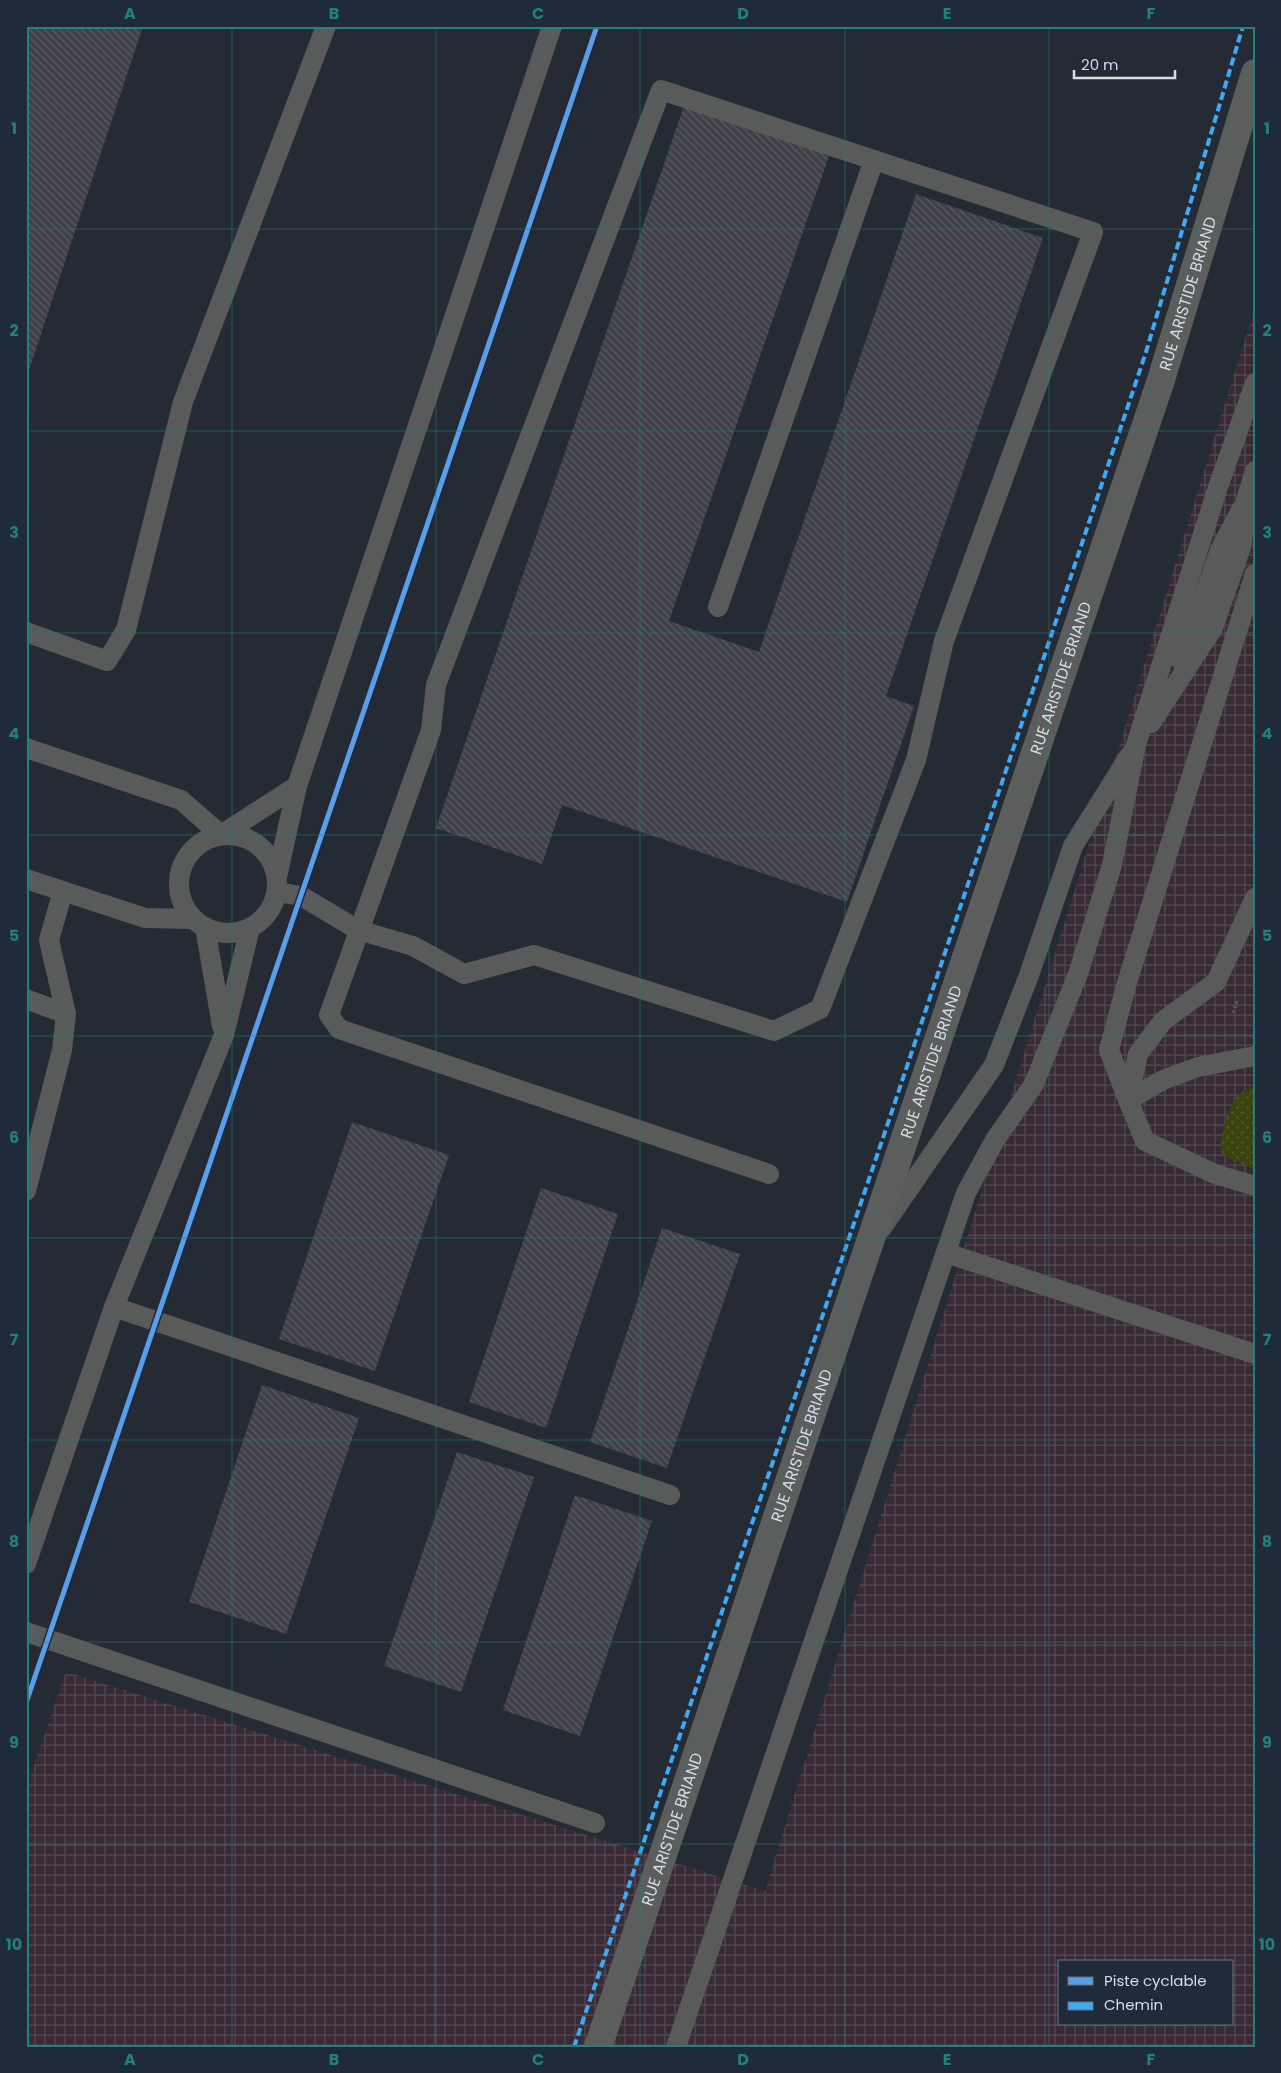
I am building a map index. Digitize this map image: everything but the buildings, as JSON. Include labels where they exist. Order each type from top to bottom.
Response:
[{"type":"main road","name":"RUE ARISTIDE BRIAND","points":[[598,2047],[1160,383],[1255,73]]},
{"type":"lane","points":[[26,632],[107,661],[126,630],[183,402],[326,26]]},
{"type":"lane","points":[[26,879],[145,918],[199,923],[220,932],[236,933],[250,928],[263,919],[272,907],[297,786],[552,26]]},
{"type":"lane","points":[[277,884],[358,930],[413,946],[464,974],[534,956],[774,1031],[820,1009],[916,760],[944,641],[1093,232],[661,90],[436,686],[431,730],[358,930],[329,1014],[339,1029],[769,1174]]},
{"type":"lane","points":[[718,607],[874,160]]},
{"type":"lane","points":[[676,2047],[966,1193],[995,1140],[1034,1084],[1078,974],[1112,866],[1136,744],[1218,487],[1255,383]]},
{"type":"lane","points":[[869,1247],[994,1065],[1028,978],[1073,846],[1136,744],[1213,628],[1242,544],[1246,500],[1255,472]]},
{"type":"lane","points":[[1255,574],[1126,986],[1109,1050],[1145,1141],[1215,1174],[1255,1186]]},
{"type":"lane","points":[[26,748],[181,800],[220,835]]},
{"type":"lane","points":[[220,835],[297,786]]},
{"type":"lane","points":[[224,1036],[199,923],[184,906],[179,891],[179,876],[184,861],[193,849],[206,839],[220,835],[236,835],[251,840],[264,849],[272,862],[277,884]]},
{"type":"lane","points":[[26,1191],[62,1050],[66,1014],[50,940],[63,891]]},
{"type":"lane","points":[[1128,1100],[1138,1054],[1163,1021],[1216,982],[1255,898]]},
{"type":"lane","points":[[26,1564],[114,1307],[224,1036],[250,928]]},
{"type":"lane","points":[[26,1000],[66,1014]]},
{"type":"lane","points":[[1128,1100],[1163,1080],[1198,1068],[1255,1056]]},
{"type":"lane","points":[[946,1253],[1255,1354]]},
{"type":"lane","points":[[114,1307],[670,1495]]},
{"type":"lane","points":[[26,1632],[595,1823]]},
{"type":"shaded area","points":[[1255,307],[1255,2047],[26,2047],[26,1789],[66,1672],[765,1891]]},
{"type":"green space","points":[[1255,1087],[1255,1169],[1231,1159],[1221,1152],[1221,1146],[1223,1130],[1232,1105],[1240,1094]]},
{"type":"marked path","points":[[574,2047],[885,1132],[1146,352],[1243,26]]},
{"type":"cycle path","points":[[26,1703],[597,26]]}]
